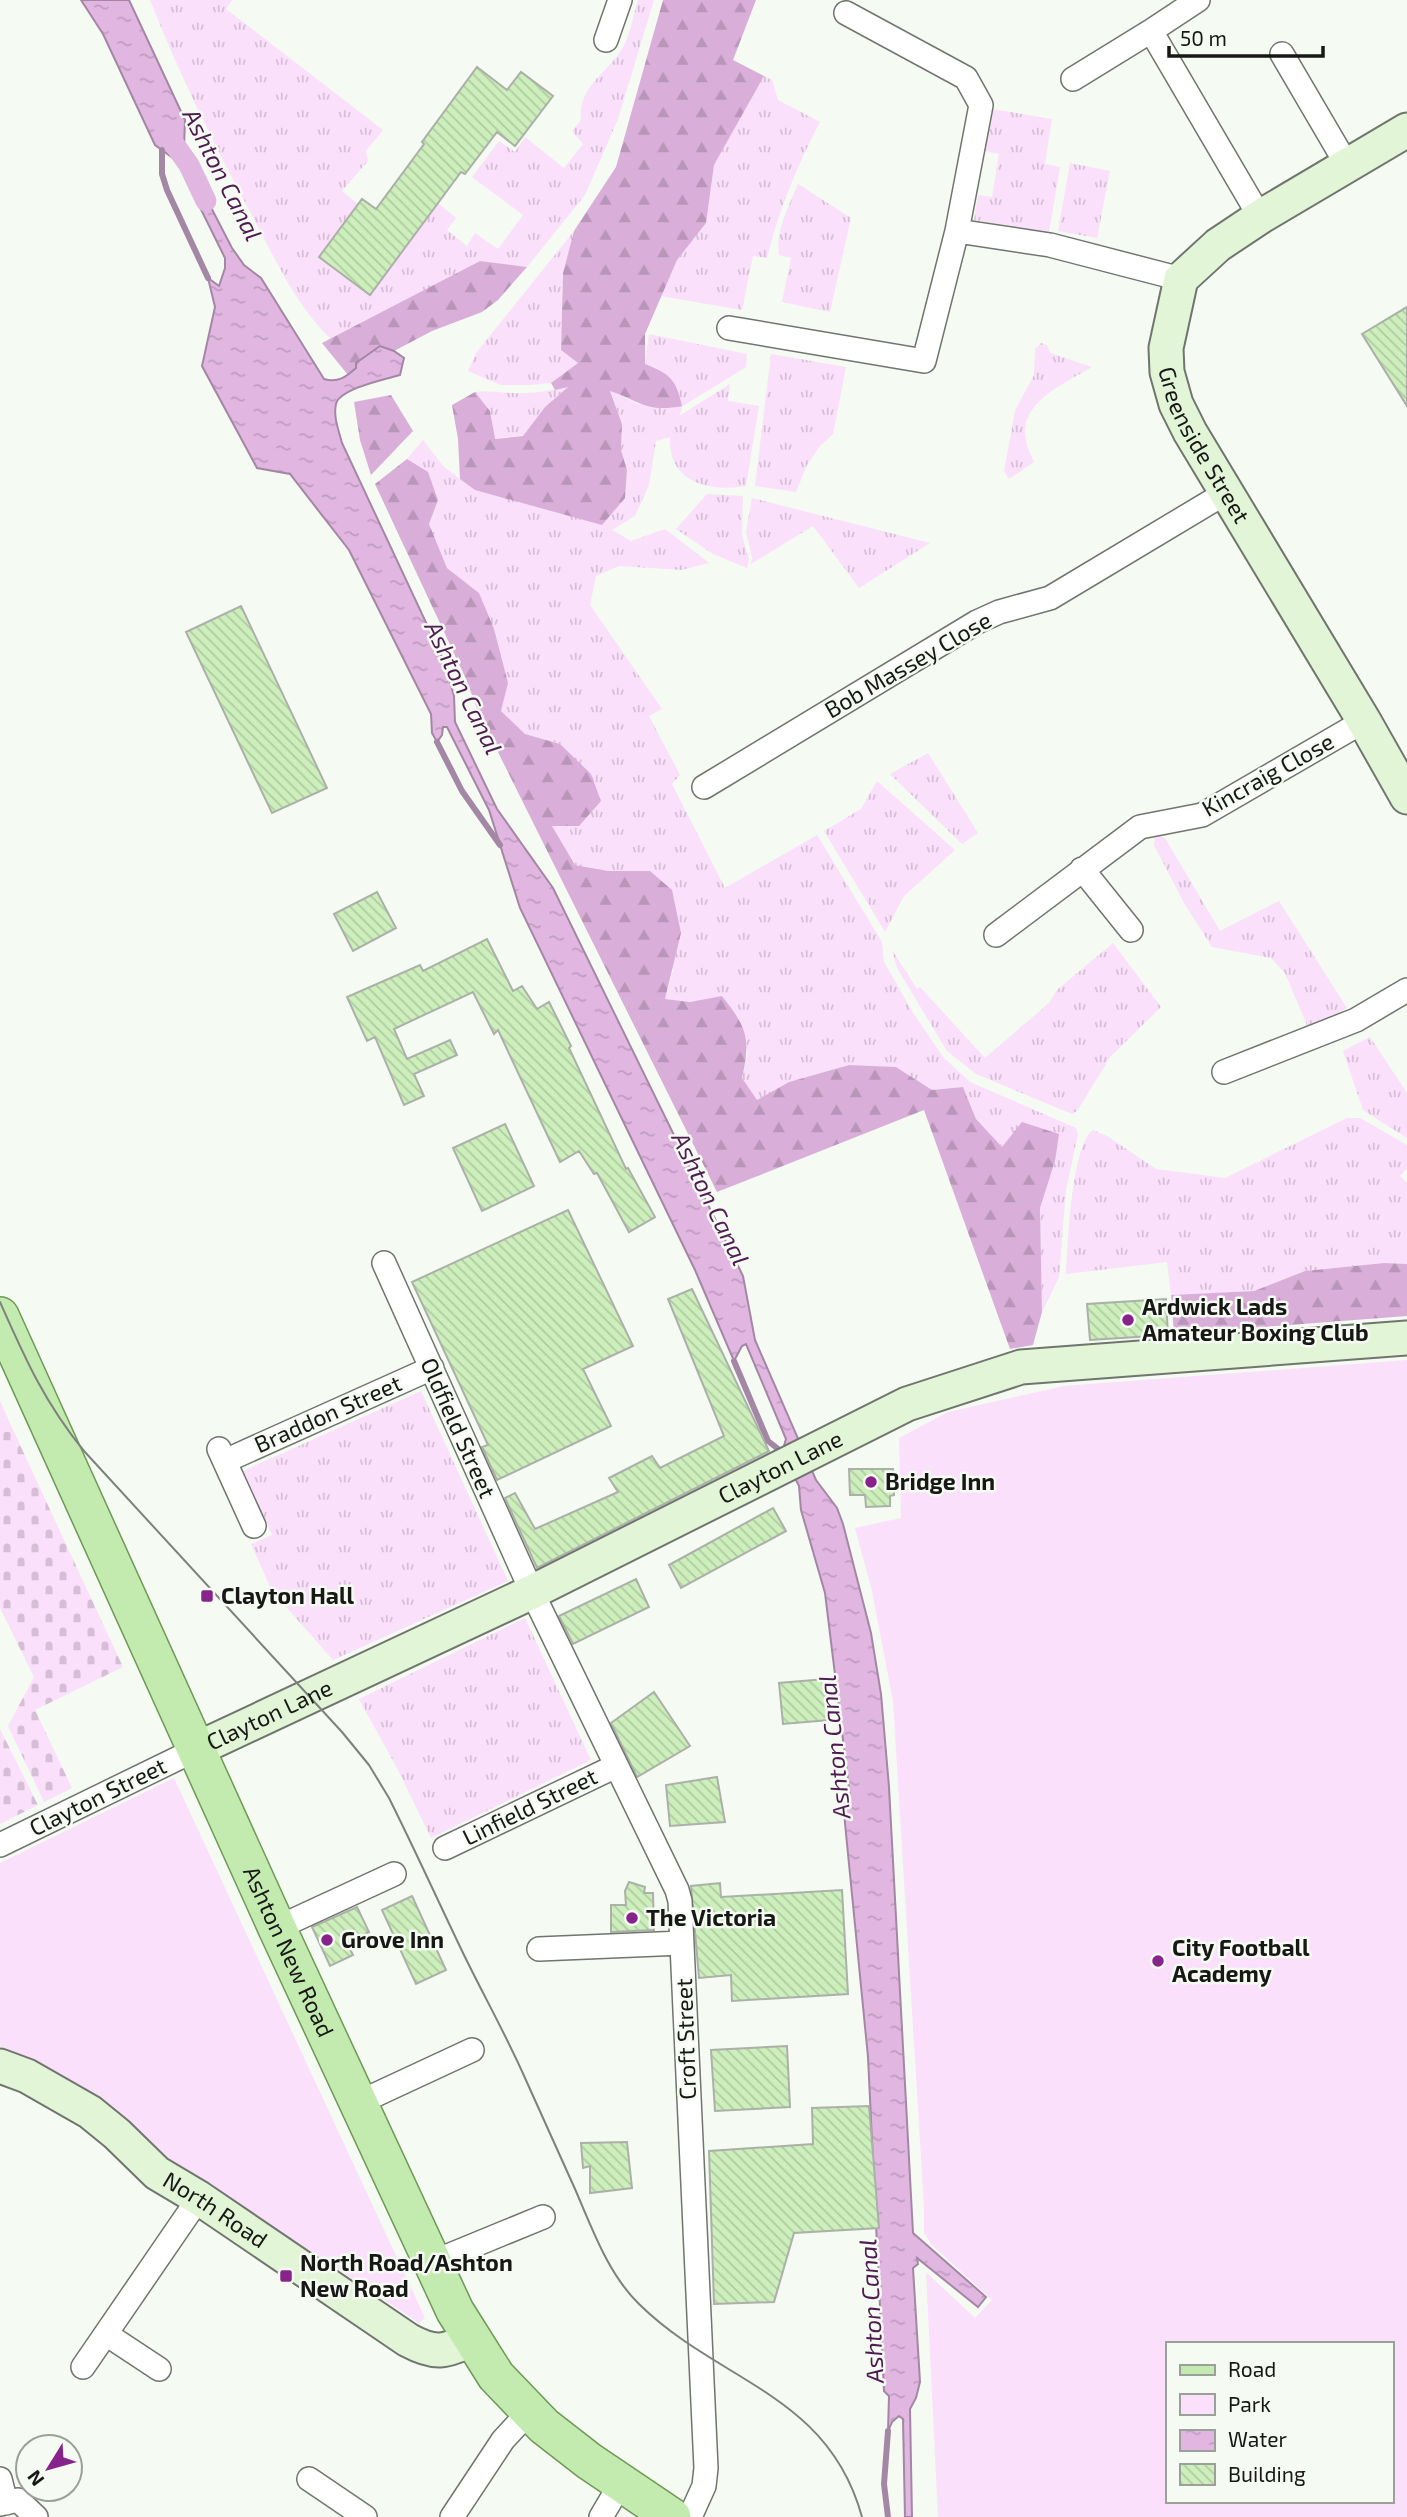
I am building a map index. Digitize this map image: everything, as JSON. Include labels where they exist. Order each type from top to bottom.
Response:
[{"type":"main road","name":"Ashton New Road","points":[[0,1316],[431,2263],[472,2339],[496,2375],[529,2412],[559,2439],[672,2517]]},
{"type":"street","points":[[606,40],[620,0]]},
{"type":"street","points":[[1073,79],[1198,0]]},
{"type":"street","points":[[729,328],[925,361],[957,231],[981,105],[966,78],[846,13]]},
{"type":"street","points":[[1151,31],[1260,217]]},
{"type":"street","points":[[1282,54],[1347,165]]},
{"type":"street","points":[[957,231],[1050,245],[1181,279],[1218,245],[1260,217],[1407,130]]},
{"type":"street","name":"Greenside Street","points":[[1181,279],[1166,348],[1167,372],[1176,404],[1407,797]]},
{"type":"street","name":"Bob Massey Close","points":[[704,787],[977,622],[999,612],[1049,598],[1227,492]]},
{"type":"street","name":"Kincraig Close","points":[[996,935],[1140,827],[1202,815],[1364,721]]},
{"type":"street","points":[[1082,869],[1130,930]]},
{"type":"street","points":[[1224,1072],[1356,1020],[1407,990]]},
{"type":"street","name":"Oldfield Street","points":[[384,1264],[532,1592]]},
{"type":"street","name":"Clayton Lane","points":[[197,1749],[532,1592],[907,1404],[1021,1367],[1407,1338]]},
{"type":"street","name":"Braddon Street","points":[[254,1526],[222,1454],[432,1368]]},
{"type":"street","name":"Croft Street","points":[[532,1592],[680,1901],[706,2468],[704,2486],[690,2517]]},
{"type":"street","name":"Clayton Street","points":[[0,1846],[197,1749]]},
{"type":"street","name":"Linfield Street","points":[[444,1848],[616,1766]]},
{"type":"street","points":[[277,1928],[394,1874]]},
{"type":"street","points":[[539,1949],[682,1943]]},
{"type":"street","points":[[358,2103],[472,2050]]},
{"type":"street","name":"North Road","points":[[0,2066],[27,2076],[90,2112],[157,2173],[199,2198],[408,2340],[425,2349],[447,2351],[472,2339]]},
{"type":"street","points":[[83,2367],[199,2198]]},
{"type":"street","points":[[431,2263],[543,2217]]},
{"type":"street","points":[[106,2334],[159,2369]]},
{"type":"street","points":[[452,2517],[503,2440],[529,2412]]},
{"type":"street","points":[[0,2479],[3,2503],[18,2500],[36,2517]]},
{"type":"street","points":[[309,2479],[365,2517]]},
{"type":"street","points":[[601,2517],[621,2483]]},
{"type":"green space","points":[[150,0],[232,0],[226,9],[383,130],[366,151],[368,161],[342,191],[358,204],[370,295],[438,203],[456,218],[447,230],[467,246],[475,233],[498,249],[523,215],[472,177],[499,141],[515,152],[525,137],[564,168],[583,144],[572,131],[581,120],[581,109],[588,90],[623,46],[638,0],[654,0],[618,119],[585,195],[527,267],[480,261],[331,339],[298,299],[272,254],[200,113]]},
{"type":"green space","points":[[663,0],[756,0],[733,60],[764,76],[714,165],[706,223],[677,260],[645,334],[645,364],[671,379],[682,406],[652,407],[610,391],[622,424],[621,450],[627,470],[625,498],[602,525],[475,490],[460,479],[458,439],[452,405],[475,392],[490,411],[495,439],[523,436],[545,407],[568,387],[555,390],[551,383],[578,363],[561,350],[563,273],[574,231],[616,167]]},
{"type":"green space","points":[[764,76],[772,80],[778,100],[820,122],[789,188],[767,258],[753,256],[742,310],[661,296],[677,259],[706,223],[714,165]]},
{"type":"green space","points":[[992,109],[1052,119],[1045,164],[1060,167],[1049,232],[974,220],[978,195],[992,197],[999,154],[985,151]]},
{"type":"green space","points":[[1070,163],[1110,171],[1097,238],[1058,231]]},
{"type":"green space","points":[[798,184],[851,218],[830,312],[782,302],[791,258],[779,255],[779,237]]},
{"type":"green space","points":[[574,231],[563,273],[561,350],[578,363],[551,383],[531,385],[501,385],[468,371],[476,353]]},
{"type":"green space","points":[[480,261],[527,267],[498,300],[482,312],[432,331],[394,351],[380,346],[356,363],[356,368],[348,375],[322,343]]},
{"type":"green space","points":[[649,334],[747,354],[746,367],[683,406],[679,416],[730,384],[728,401],[759,406],[746,486],[718,487],[693,481],[676,465],[671,453],[670,437],[656,441],[649,485],[635,516],[612,530],[631,541],[665,529],[709,563],[681,570],[619,566],[596,576],[590,605],[662,709],[649,716],[680,775],[672,784],[725,888],[817,835],[882,942],[884,962],[943,1057],[970,1082],[1076,1128],[1078,1134],[1066,1190],[1059,1277],[1042,1312],[1040,1208],[1055,1161],[1002,1147],[976,1119],[963,1087],[932,1090],[896,1067],[849,1065],[789,1082],[757,1101],[742,1078],[748,1052],[723,996],[690,1002],[665,999],[673,971],[650,871],[608,871],[575,865],[551,825],[579,826],[560,744],[524,734],[501,711],[508,683],[479,593],[447,568],[429,524],[438,500],[428,473],[407,459],[423,440],[444,467],[475,490],[625,498],[627,470],[621,450],[622,424],[610,390],[640,405],[658,369],[645,364]]},
{"type":"green space","points":[[1041,343],[1047,345],[1050,353],[1092,367],[1057,387],[1036,405],[1025,427],[1027,444],[1034,462],[1009,479],[1004,471],[1015,411],[1034,375],[1035,349]]},
{"type":"green space","points":[[771,354],[846,367],[833,434],[820,446],[807,465],[796,492],[755,486]]},
{"type":"green space","points":[[570,385],[545,407],[524,435],[494,439],[490,411],[475,392],[529,393]]},
{"type":"green space","points":[[391,395],[413,431],[371,475],[360,440],[354,402]]},
{"type":"green space","points":[[407,459],[428,472],[438,500],[429,524],[447,568],[479,593],[494,629],[508,683],[501,711],[525,734],[560,744],[591,774],[601,801],[579,826],[552,826],[575,865],[608,871],[650,871],[672,890],[681,933],[665,999],[690,1002],[722,996],[742,1025],[746,1053],[742,1078],[757,1100],[789,1082],[849,1065],[896,1067],[932,1090],[963,1087],[976,1119],[1002,1147],[1022,1122],[1059,1134],[1055,1161],[1040,1208],[1042,1312],[1033,1345],[1010,1349],[924,1110],[717,1192],[479,714],[466,679],[375,484]]},
{"type":"green space","points":[[707,494],[743,496],[742,535],[749,560],[747,568],[713,554],[676,529]]},
{"type":"green space","points":[[752,498],[930,543],[859,588],[813,526],[751,564],[746,532]]},
{"type":"green space","points":[[928,753],[978,833],[962,844],[890,774]]},
{"type":"green space","points":[[877,781],[955,850],[904,896],[885,932],[824,831],[861,809]]},
{"type":"green space","points":[[1155,837],[1165,838],[1220,931],[1279,901],[1347,1008],[1309,1030],[1285,973],[1271,958],[1212,947],[1184,903],[1154,845]]},
{"type":"green space","points":[[1113,943],[1161,1007],[1111,1056],[1077,1111],[1072,1114],[976,1074],[947,1051],[897,968],[892,950],[917,989],[920,987],[985,1058],[1049,1003],[1057,990]]},
{"type":"green space","points":[[1370,1037],[1407,1093],[1407,1138],[1363,1110],[1343,1051]]},
{"type":"green space","points":[[1347,1118],[1360,1118],[1407,1145],[1407,1168],[1400,1176],[1407,1183],[1407,1264],[1384,1263],[1305,1271],[1254,1291],[1171,1295],[1167,1262],[1066,1274],[1075,1175],[1086,1140],[1093,1130],[1107,1136],[1156,1169],[1225,1178]]},
{"type":"green space","points":[[1384,1263],[1407,1264],[1407,1316],[1174,1334],[1171,1295],[1254,1291],[1305,1271]]},
{"type":"green space","name":"City Football Academy","points":[[1407,1360],[1407,2517],[938,2517],[926,2272],[975,2318],[992,2300],[931,2244],[924,2233],[893,1701],[872,1591],[855,1528],[901,1518],[899,1438],[948,1412],[1064,1386]]},
{"type":"green space","points":[[421,1391],[508,1581],[333,1660],[272,1591],[251,1544],[272,1535],[243,1471]]},
{"type":"green space","points":[[0,1401],[14,1432],[0,1432]]},
{"type":"green space","points":[[0,1432],[14,1432],[123,1667],[35,1710],[72,1788],[44,1802],[8,1726],[34,1677],[0,1608]]},
{"type":"green space","points":[[525,1618],[591,1760],[431,1838],[359,1699]]},
{"type":"green space","points":[[0,1729],[38,1805],[0,1824]]},
{"type":"green space","points":[[174,1778],[425,2318],[419,2323],[149,2145],[120,2115],[51,2069],[16,2056],[0,2046],[0,1863]]},
{"type":"water","points":[[81,0],[129,0],[185,120],[184,148],[188,163],[232,248],[244,265],[261,278],[324,379],[338,380],[345,376],[356,368],[356,363],[380,346],[404,358],[400,375],[364,385],[339,399],[335,414],[342,443],[445,663],[454,696],[455,722],[497,809],[553,888],[743,1276],[755,1340],[816,1480],[837,1508],[843,1524],[871,1633],[881,1694],[889,1787],[913,2233],[986,2297],[978,2307],[917,2258],[918,2264],[913,2268],[920,2382],[910,2409],[912,2517],[905,2517],[903,2419],[899,2416],[888,2431],[889,2396],[884,2391],[868,2057],[843,1803],[850,1797],[825,1593],[801,1510],[799,1486],[782,1452],[786,1439],[746,1344],[742,1346],[734,1361],[695,1270],[520,908],[489,810],[447,727],[443,727],[437,742],[432,733],[431,714],[349,550],[290,474],[257,468],[202,366],[215,307],[208,278],[219,286],[225,258],[177,161],[155,145],[103,34]]},
{"type":"building","points":[[477,67],[507,90],[521,72],[553,96],[515,146],[497,132],[465,174],[461,172],[370,295],[319,257],[362,199],[376,209]]},
{"type":"building","points":[[1407,307],[1407,406],[1362,334]]},
{"type":"building","points":[[241,606],[327,788],[272,813],[186,632]]},
{"type":"building","points":[[377,892],[396,928],[353,951],[334,914]]},
{"type":"building","points":[[487,939],[513,991],[522,986],[537,1009],[549,1002],[626,1169],[628,1168],[655,1217],[629,1232],[597,1173],[594,1174],[579,1151],[560,1162],[498,1030],[494,1034],[473,992],[394,1029],[407,1059],[450,1040],[457,1055],[414,1074],[424,1096],[404,1105],[375,1037],[367,1041],[347,997],[420,965],[423,971]]},
{"type":"building","points":[[505,1124],[534,1186],[482,1211],[453,1148]]},
{"type":"building","points":[[568,1210],[633,1346],[583,1369],[611,1426],[497,1480],[482,1447],[488,1445],[412,1282]]},
{"type":"building","points":[[692,1289],[769,1451],[537,1568],[505,1498],[515,1493],[535,1529],[618,1492],[609,1478],[652,1456],[660,1468],[724,1436],[668,1299]]},
{"type":"building","name":"Ardwick Lads Amateur Boxing Club","points":[[1166,1299],[1168,1335],[1090,1340],[1087,1304]]},
{"type":"building","name":"Bridge Inn","points":[[849,1469],[893,1469],[894,1495],[890,1496],[890,1506],[866,1507],[865,1495],[850,1495]]},
{"type":"building","points":[[773,1508],[786,1531],[681,1588],[669,1565]]},
{"type":"building","points":[[636,1579],[649,1607],[573,1644],[559,1616]]},
{"type":"building","points":[[825,1679],[829,1720],[783,1724],[779,1683]]},
{"type":"building","points":[[654,1692],[690,1746],[637,1777],[611,1723]]},
{"type":"building","points":[[717,1777],[725,1822],[670,1826],[666,1785]]},
{"type":"building","name":"The Victoria","points":[[629,1882],[645,1887],[644,1893],[653,1893],[654,1930],[611,1932],[611,1905],[626,1905],[625,1891]]},
{"type":"building","points":[[720,1883],[721,1897],[842,1890],[848,1994],[732,2001],[731,1975],[699,1978],[691,1886]]},
{"type":"building","points":[[412,1896],[446,1970],[416,1984],[382,1910]]},
{"type":"building","points":[[357,1907],[369,1932],[347,1943],[353,1955],[330,1966],[312,1927]]},
{"type":"building","points":[[787,2046],[790,2107],[715,2111],[711,2050]]},
{"type":"building","points":[[869,2106],[879,2228],[794,2233],[774,2302],[714,2304],[709,2151],[813,2144],[812,2108]]},
{"type":"building","points":[[627,2142],[632,2188],[590,2193],[590,2166],[583,2168],[581,2143]]},
{"type":"waterway","name":"Ashton Canal","points":[[172,141],[189,165],[206,201]]},
{"type":"waterway","points":[[162,150],[162,174],[167,190],[208,278]]},
{"type":"waterway","points":[[437,742],[462,791],[500,845]]},
{"type":"waterway","points":[[734,1361],[768,1441],[782,1452]]},
{"type":"waterway","points":[[888,2431],[884,2484],[888,2517]]},
{"type":"tram line","points":[[0,1302],[46,1397],[84,1451],[342,1732],[369,1765],[389,1798],[511,2047],[595,2235],[618,2279],[639,2304],[670,2331],[798,2416],[824,2443],[846,2475],[862,2517]]},
{"type":"place","name":"Ardwick Lads Amateur Boxing Club","points":[[1128,1320]]},
{"type":"place","name":"Bridge Inn","points":[[871,1482]]},
{"type":"place","name":"Clayton Hall","points":[[207,1596]]},
{"type":"place","name":"The Victoria","points":[[632,1918]]},
{"type":"place","name":"Grove Inn","points":[[327,1940]]},
{"type":"place","name":"City Football Academy","points":[[1158,1961]]},
{"type":"place","name":"North Road/Ashton New Road","points":[[286,2276]]}]
